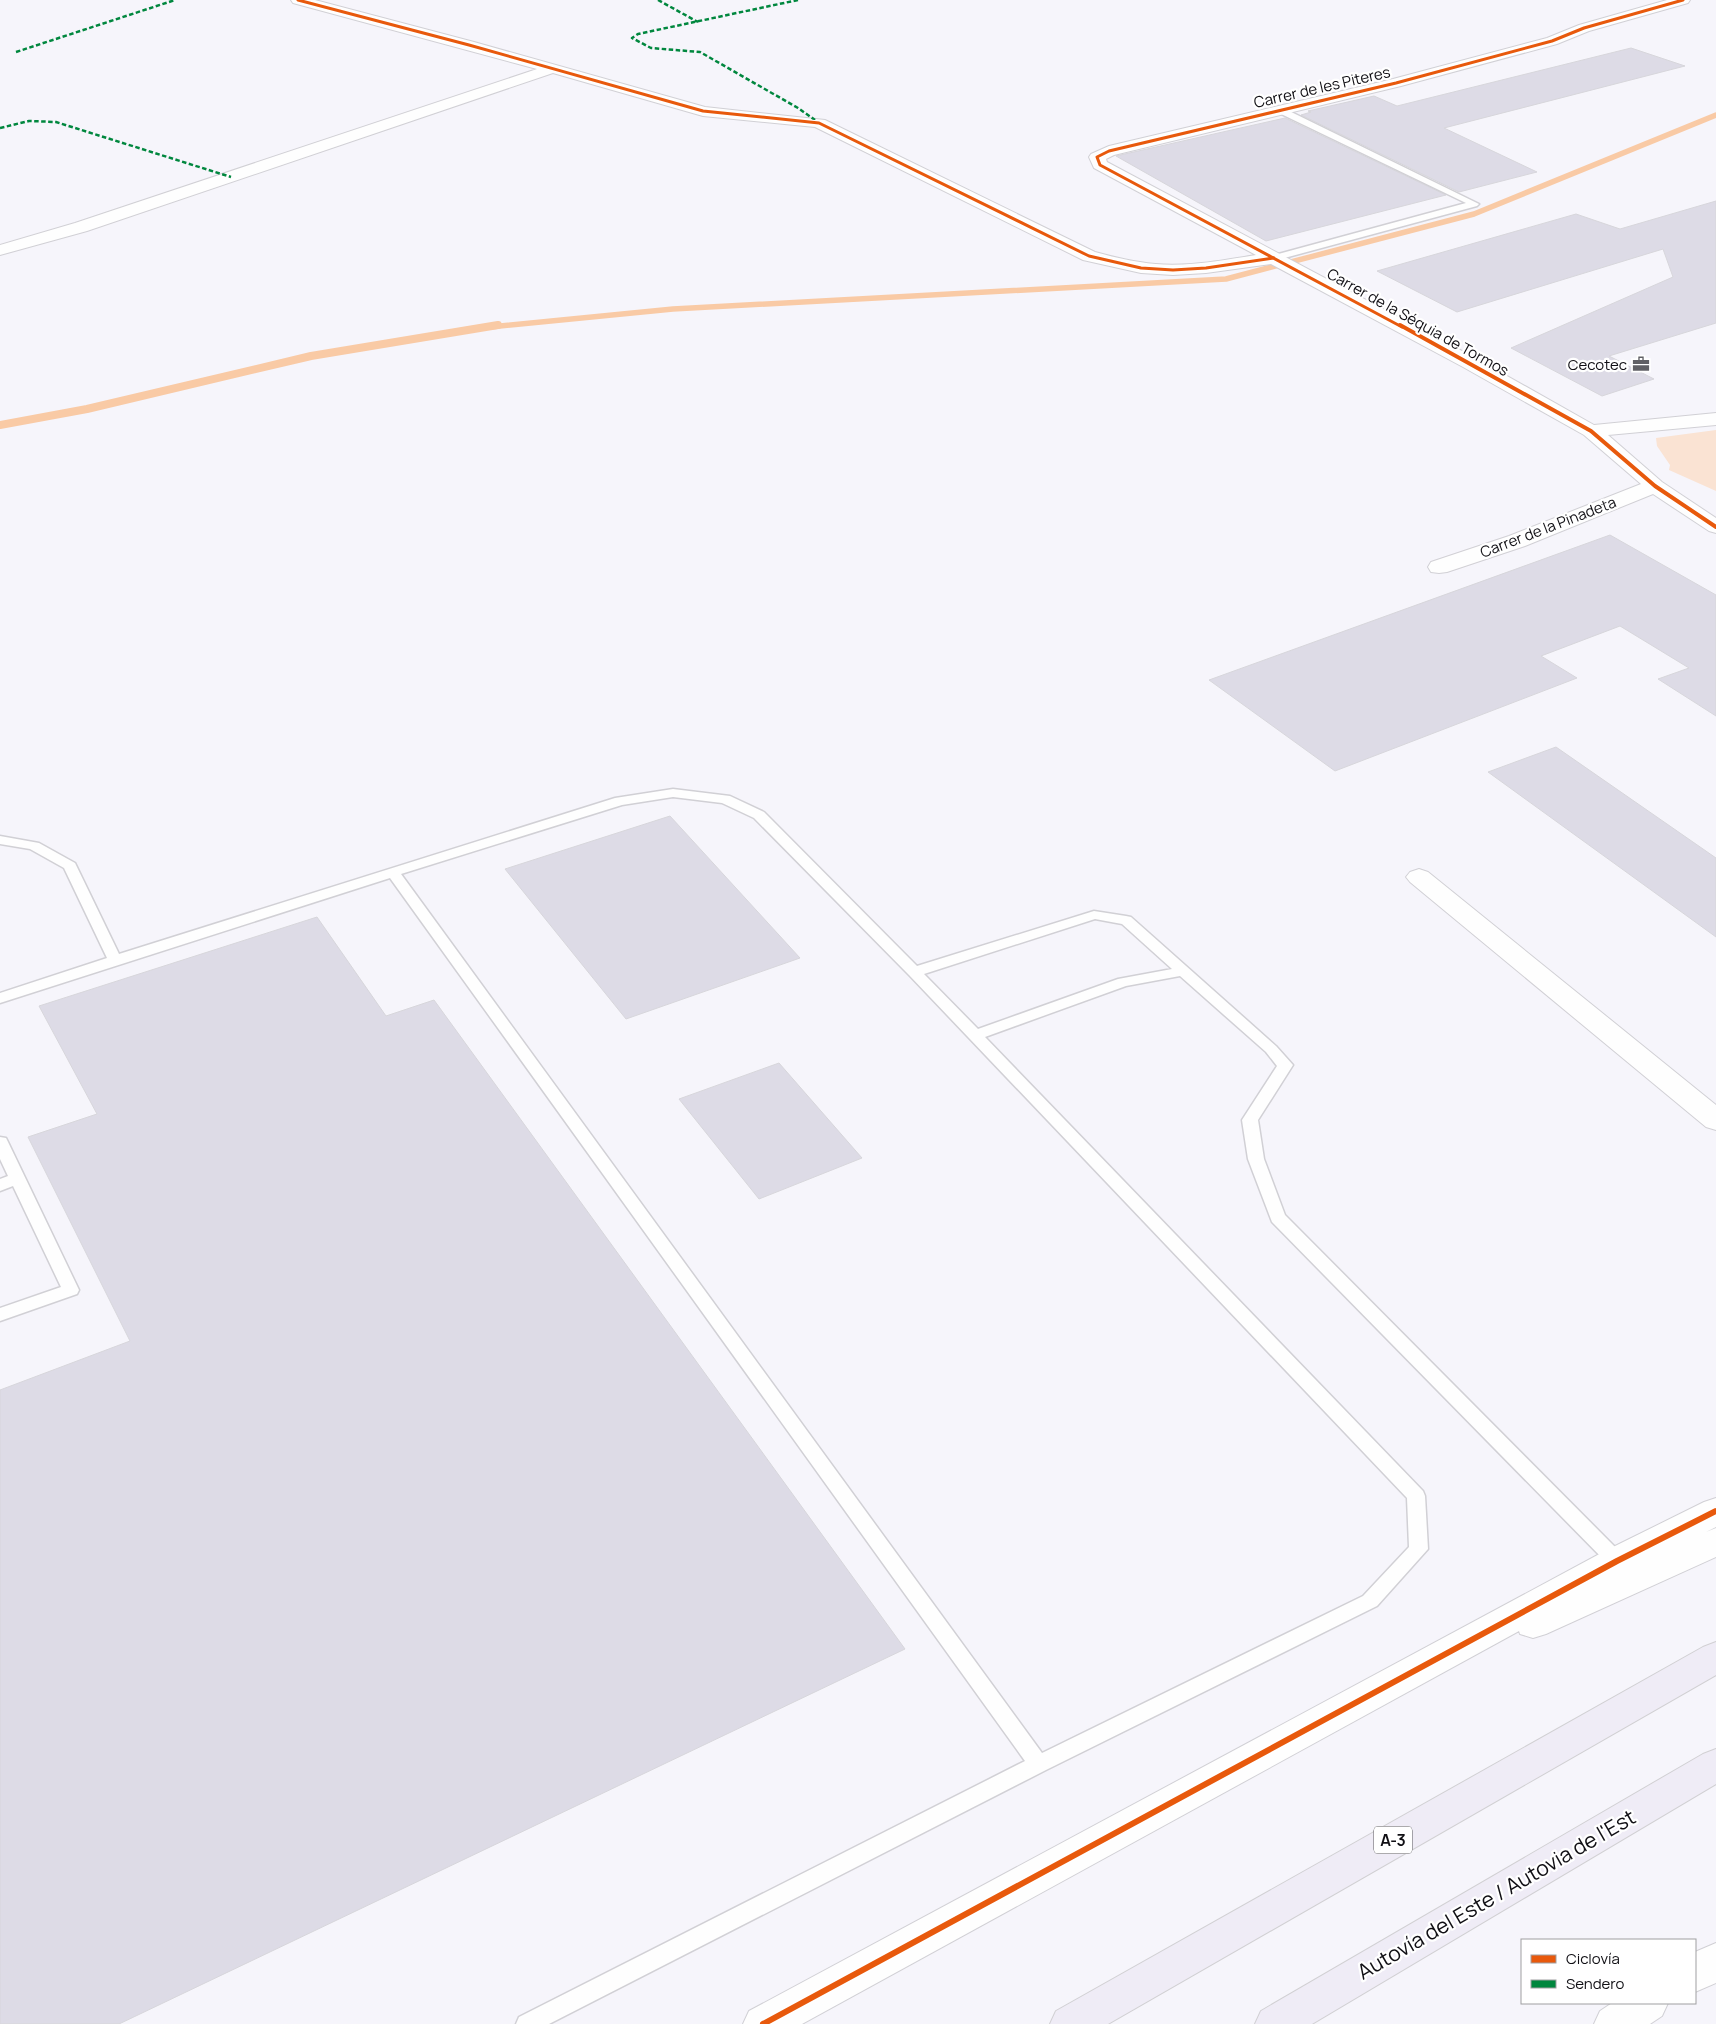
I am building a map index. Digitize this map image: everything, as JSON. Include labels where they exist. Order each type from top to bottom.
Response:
[{"type":"highway","name":"A-3","points":[[1070,2024],[1716,1657]]},
{"type":"highway","name":"Autovía del Este / Autovia de l'Est","points":[[1275,2024],[1716,1765]]},
{"type":"street","points":[[298,0],[721,115],[791,118],[819,122],[1089,256],[1142,268],[1173,270],[1206,268],[1274,258]]},
{"type":"street","name":"Carrer de les Piteres","points":[[1097,157],[1109,151],[1396,82],[1552,41],[1584,28],[1683,0]]},
{"type":"street","points":[[0,250],[81,227],[551,68]]},
{"type":"street","name":"Carrer de la Séquia de Tormos","points":[[1097,157],[1100,165],[1591,431],[1655,486],[1716,527]]},
{"type":"street","points":[[1591,431],[1716,418]]},
{"type":"street","name":"Carrer de la Pinadeta","points":[[1439,567],[1517,540],[1655,486]]},
{"type":"street","points":[[1419,877],[1716,1120]]},
{"type":"street","points":[[763,2024],[1617,1561],[1716,1510]]},
{"type":"street","points":[[1464,1644],[1541,1622],[1716,1542]]},
{"type":"street","points":[[1696,1973],[1716,1961]]},
{"type":"street","points":[[1614,2024],[1646,2004]]},
{"type":"lane","points":[[1274,258],[1474,204],[1280,110]]},
{"type":"lane","points":[[0,998],[620,801],[673,792],[726,799],[759,815],[914,972],[1416,1496],[1419,1549],[1370,1601],[1039,1764],[527,2024]]},
{"type":"lane","points":[[0,840],[34,846],[70,866],[115,960]]},
{"type":"lane","points":[[394,874],[1039,1764]]},
{"type":"lane","points":[[914,972],[1094,915],[1126,920],[1271,1049],[1285,1065],[1250,1120],[1256,1160],[1278,1218],[1617,1561]]},
{"type":"lane","points":[[974,1036],[1123,982],[1183,971]]},
{"type":"lane","points":[[0,1142],[71,1290],[0,1315]]},
{"type":"lane","points":[[0,1184],[17,1179]]},
{"type":"shaded area","points":[[1716,430],[1716,491],[1669,470],[1670,465],[1657,446],[1656,438]]},
{"type":"building","points":[[1631,48],[1685,66],[1444,128],[1537,172],[1459,192],[1301,115],[1311,112],[1308,111],[1374,96],[1397,106]]},
{"type":"building","points":[[1285,118],[1446,195],[1266,241],[1116,156]]},
{"type":"building","points":[[1716,201],[1716,323],[1609,356],[1654,379],[1602,396],[1511,348],[1673,277],[1663,249],[1457,312],[1377,271],[1576,214],[1620,229]]},
{"type":"building","points":[[1610,535],[1716,595],[1716,716],[1658,679],[1689,668],[1620,626],[1541,656],[1577,678],[1335,771],[1209,680]]},
{"type":"building","points":[[1556,747],[1716,858],[1716,937],[1488,772]]},
{"type":"building","points":[[670,816],[800,958],[626,1019],[505,869]]},
{"type":"building","points":[[317,917],[386,1016],[434,1000],[905,1649],[119,2024],[0,2024],[0,1390],[130,1341],[28,1137],[97,1114],[39,1006]]},
{"type":"building","points":[[779,1063],[862,1158],[759,1199],[679,1099]]},
{"type":"waterway","points":[[490,327],[673,309],[1226,279],[1474,214],[1716,115]]},
{"type":"waterway","points":[[0,425],[87,409],[311,356],[498,325]]},
{"type":"marked path","points":[[16,52],[175,0]]},
{"type":"marked path","points":[[658,0],[698,22]]},
{"type":"marked path","points":[[798,0],[638,34],[632,38],[651,48],[700,52],[798,108],[815,120]]},
{"type":"marked path","points":[[0,128],[29,121],[56,122],[231,177]]},
{"type":"cycle path","points":[[298,0],[469,45],[703,111],[717,114],[819,123],[1089,256],[1141,268],[1173,270],[1206,268],[1274,258]]},
{"type":"cycle path","points":[[1683,0],[1584,28],[1552,41],[1396,83],[1109,151],[1097,157],[1100,165],[1470,363],[1591,431],[1655,486],[1716,527]]},
{"type":"cycle path","points":[[763,2024],[1617,1561],[1716,1511]]},
{"type":"place","name":"Cecotec","points":[[1641,364]]}]
